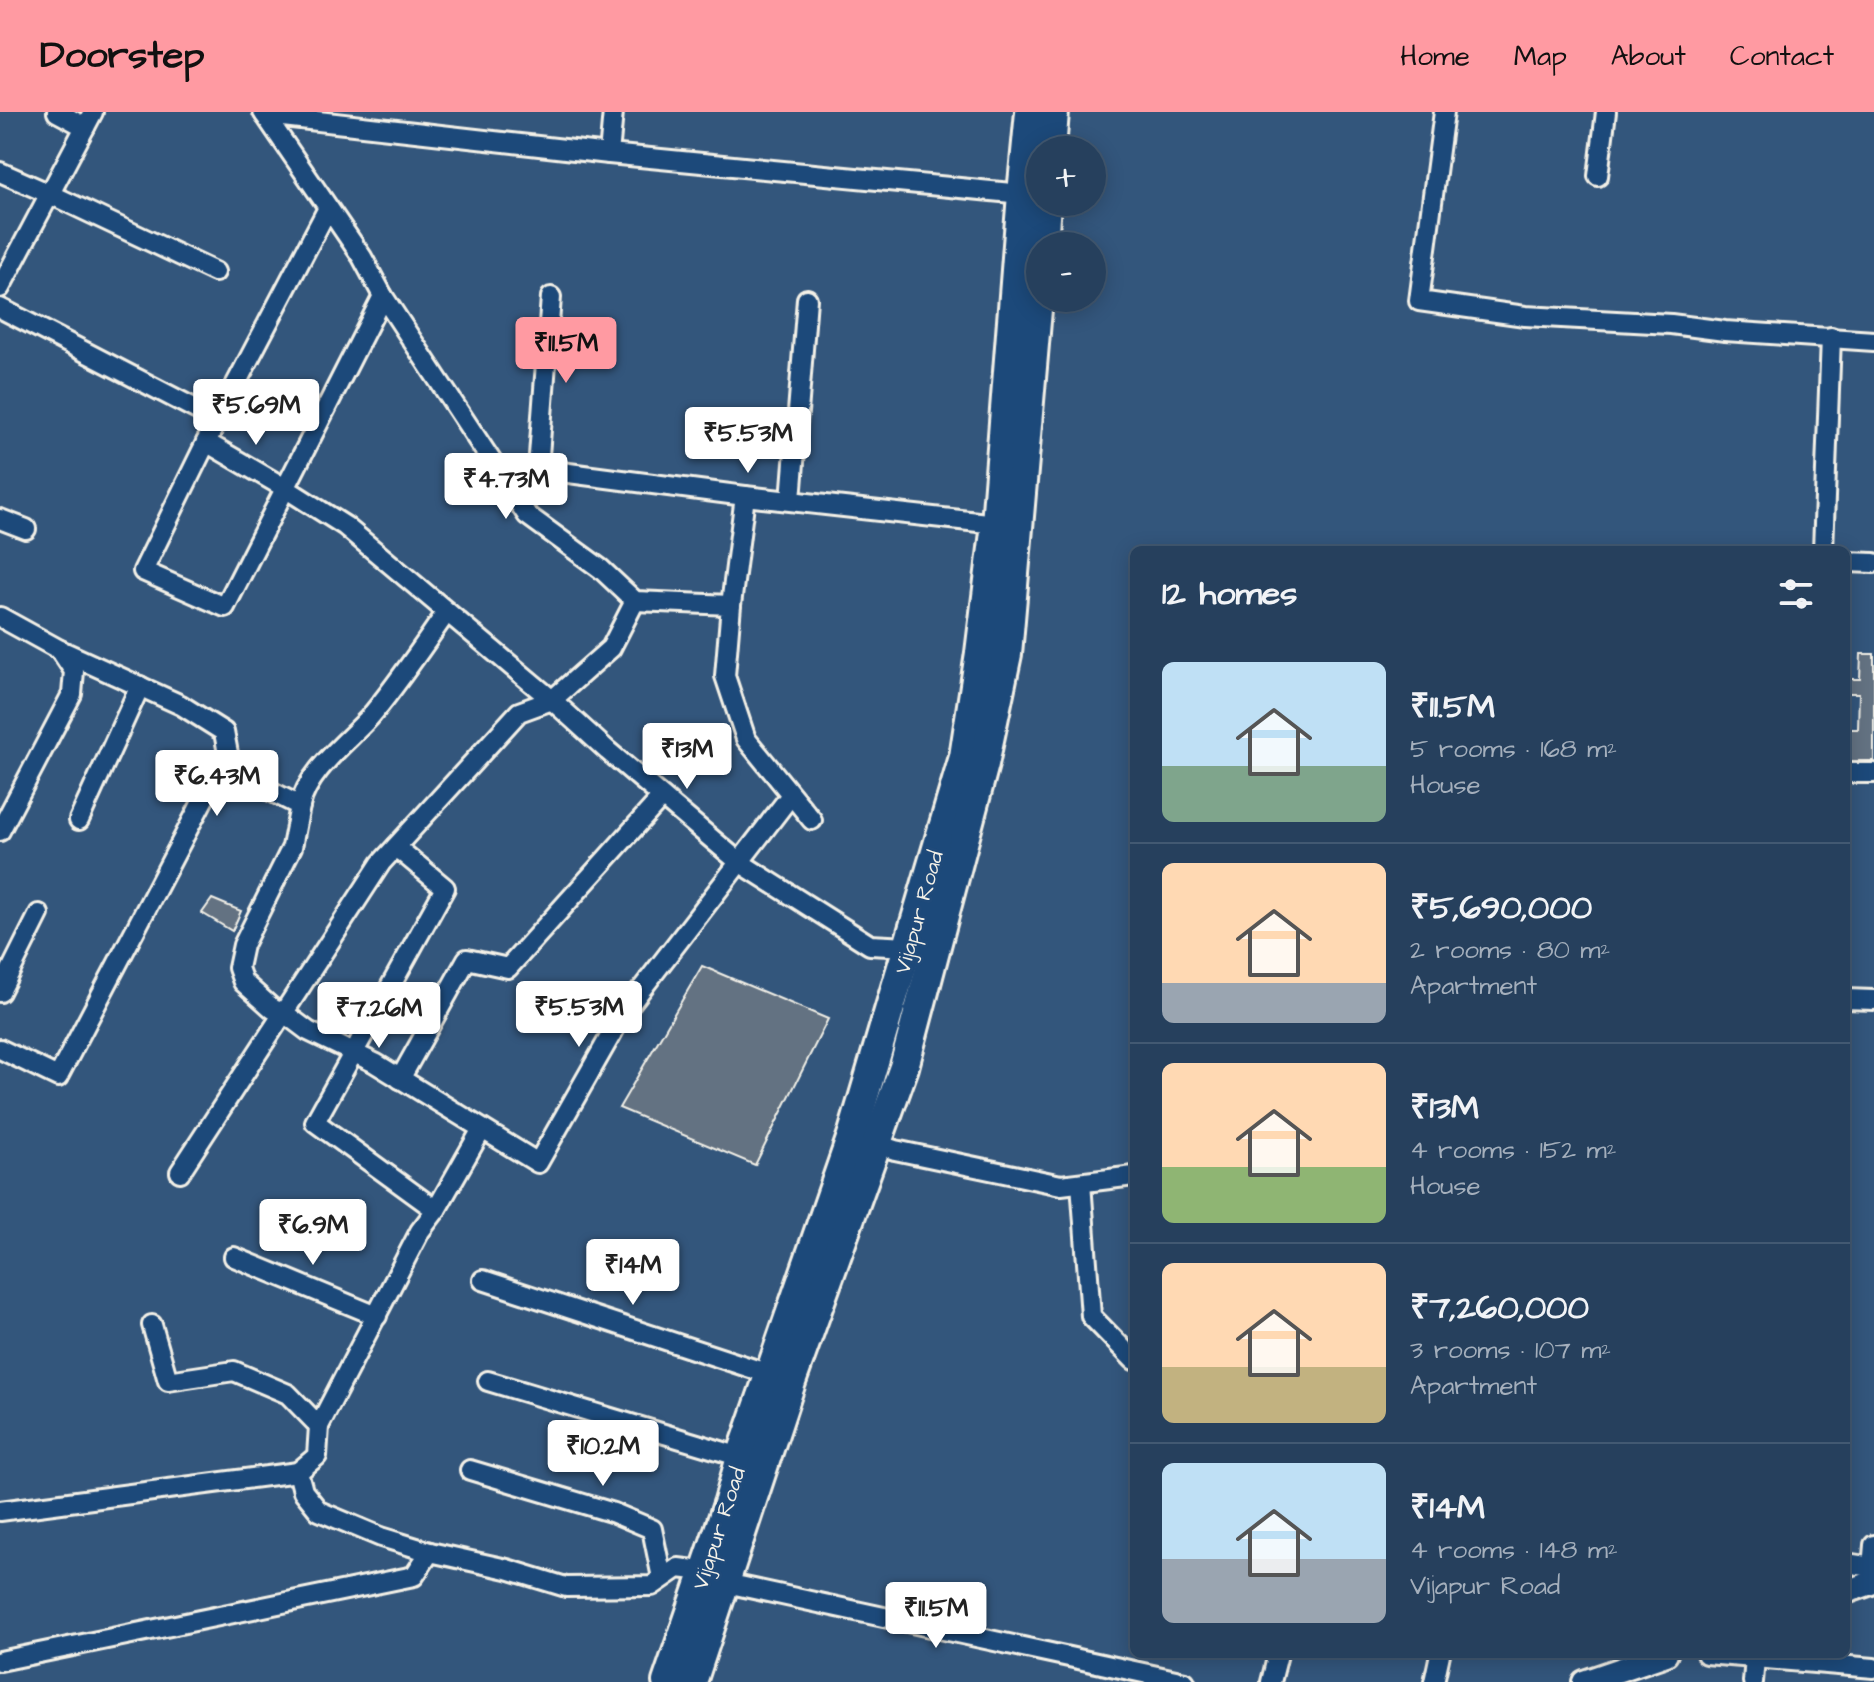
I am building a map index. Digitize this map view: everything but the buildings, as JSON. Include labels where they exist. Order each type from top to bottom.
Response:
[{"type":"main road","name":"Vijapur Road","points":[[1030,112],[1031,136]]},
{"type":"main road","points":[[1052,136],[1054,112]]},
{"type":"main road","name":"Vijapur Road","points":[[692,1682],[741,1457],[853,1133],[964,757],[980,653],[1032,216]]},
{"type":"main road","name":"Vijapur Road","points":[[667,1682],[715,1577],[791,1382],[904,1067],[984,764],[1007,654],[1037,312]]},
{"type":"street","points":[[0,288],[89,120],[57,112]]},
{"type":"street","points":[[401,131],[402,112]]},
{"type":"street","points":[[609,154],[613,112]]},
{"type":"street","points":[[1444,112],[1419,301],[1525,316],[1671,324],[1725,331],[1874,341]]},
{"type":"street","points":[[1598,176],[1606,112]]},
{"type":"street","points":[[264,113],[344,117],[401,131],[1026,197]]},
{"type":"street","points":[[264,113],[362,257],[383,296],[527,515],[601,569],[635,601],[731,605]]},
{"type":"street","points":[[0,172],[215,272]]},
{"type":"street","points":[[328,208],[217,420],[143,571],[225,607],[383,296]]},
{"type":"street","points":[[538,469],[551,297]]},
{"type":"street","points":[[791,500],[807,299]]},
{"type":"street","points":[[0,308],[217,420]]},
{"type":"street","points":[[1823,546],[1831,337]]},
{"type":"street","points":[[206,442],[345,526],[739,862],[870,945],[908,947]]},
{"type":"street","points":[[497,469],[538,469],[996,524]]},
{"type":"street","points":[[745,496],[725,676],[746,739],[812,820]]},
{"type":"street","points":[[0,519],[26,529]]},
{"type":"street","points":[[1850,562],[1874,563]]},
{"type":"street","points":[[180,1172],[381,863],[519,712],[552,700],[611,648],[635,601]]},
{"type":"street","points":[[447,612],[370,717],[311,779],[302,795],[292,847],[243,945],[238,968],[243,982],[273,1009],[284,1013],[308,1031],[375,1063],[538,1163],[624,1012],[791,795]]},
{"type":"street","points":[[0,617],[60,650],[181,705],[224,732],[229,759],[221,766],[58,1077],[0,1049]]},
{"type":"street","points":[[0,831],[72,694],[74,671],[60,650]]},
{"type":"street","points":[[79,820],[140,686]]},
{"type":"street","points":[[221,766],[300,806]]},
{"type":"street","points":[[1850,773],[1874,773]]},
{"type":"street","points":[[400,1079],[467,959],[508,968],[662,797]]},
{"type":"street","points":[[396,847],[445,888],[315,1122],[436,1210]]},
{"type":"street","points":[[0,992],[39,914]]},
{"type":"street","points":[[1850,999],[1874,1000]]},
{"type":"street","points":[[0,1511],[298,1472],[317,1456],[319,1426],[420,1231],[436,1210],[482,1129]]},
{"type":"street","points":[[877,1144],[1061,1185],[1130,1177]]},
{"type":"street","points":[[1081,1183],[1091,1316],[1130,1356]]},
{"type":"street","points":[[234,1257],[377,1316]]},
{"type":"street","points":[[483,1280],[769,1374]]},
{"type":"street","points":[[152,1325],[168,1381],[234,1371],[288,1394],[319,1426]]},
{"type":"street","points":[[488,1381],[741,1457]]},
{"type":"street","points":[[470,1470],[614,1513],[652,1529],[662,1578]]},
{"type":"street","points":[[298,1472],[303,1491],[319,1511],[381,1537],[566,1587],[652,1586],[678,1568],[1185,1682]]},
{"type":"street","points":[[1850,1564],[1872,1567],[1874,1545]]},
{"type":"street","points":[[0,1661],[414,1576],[430,1552]]},
{"type":"street","points":[[1850,1591],[1874,1582]]},
{"type":"street","points":[[1271,1682],[1277,1658]]},
{"type":"street","points":[[1434,1682],[1439,1658]]},
{"type":"street","points":[[1584,1682],[1646,1658]]},
{"type":"street","points":[[1753,1682],[1755,1658],[1874,1668]]},
{"type":"street","points":[[1811,1682],[1813,1663]]}]
